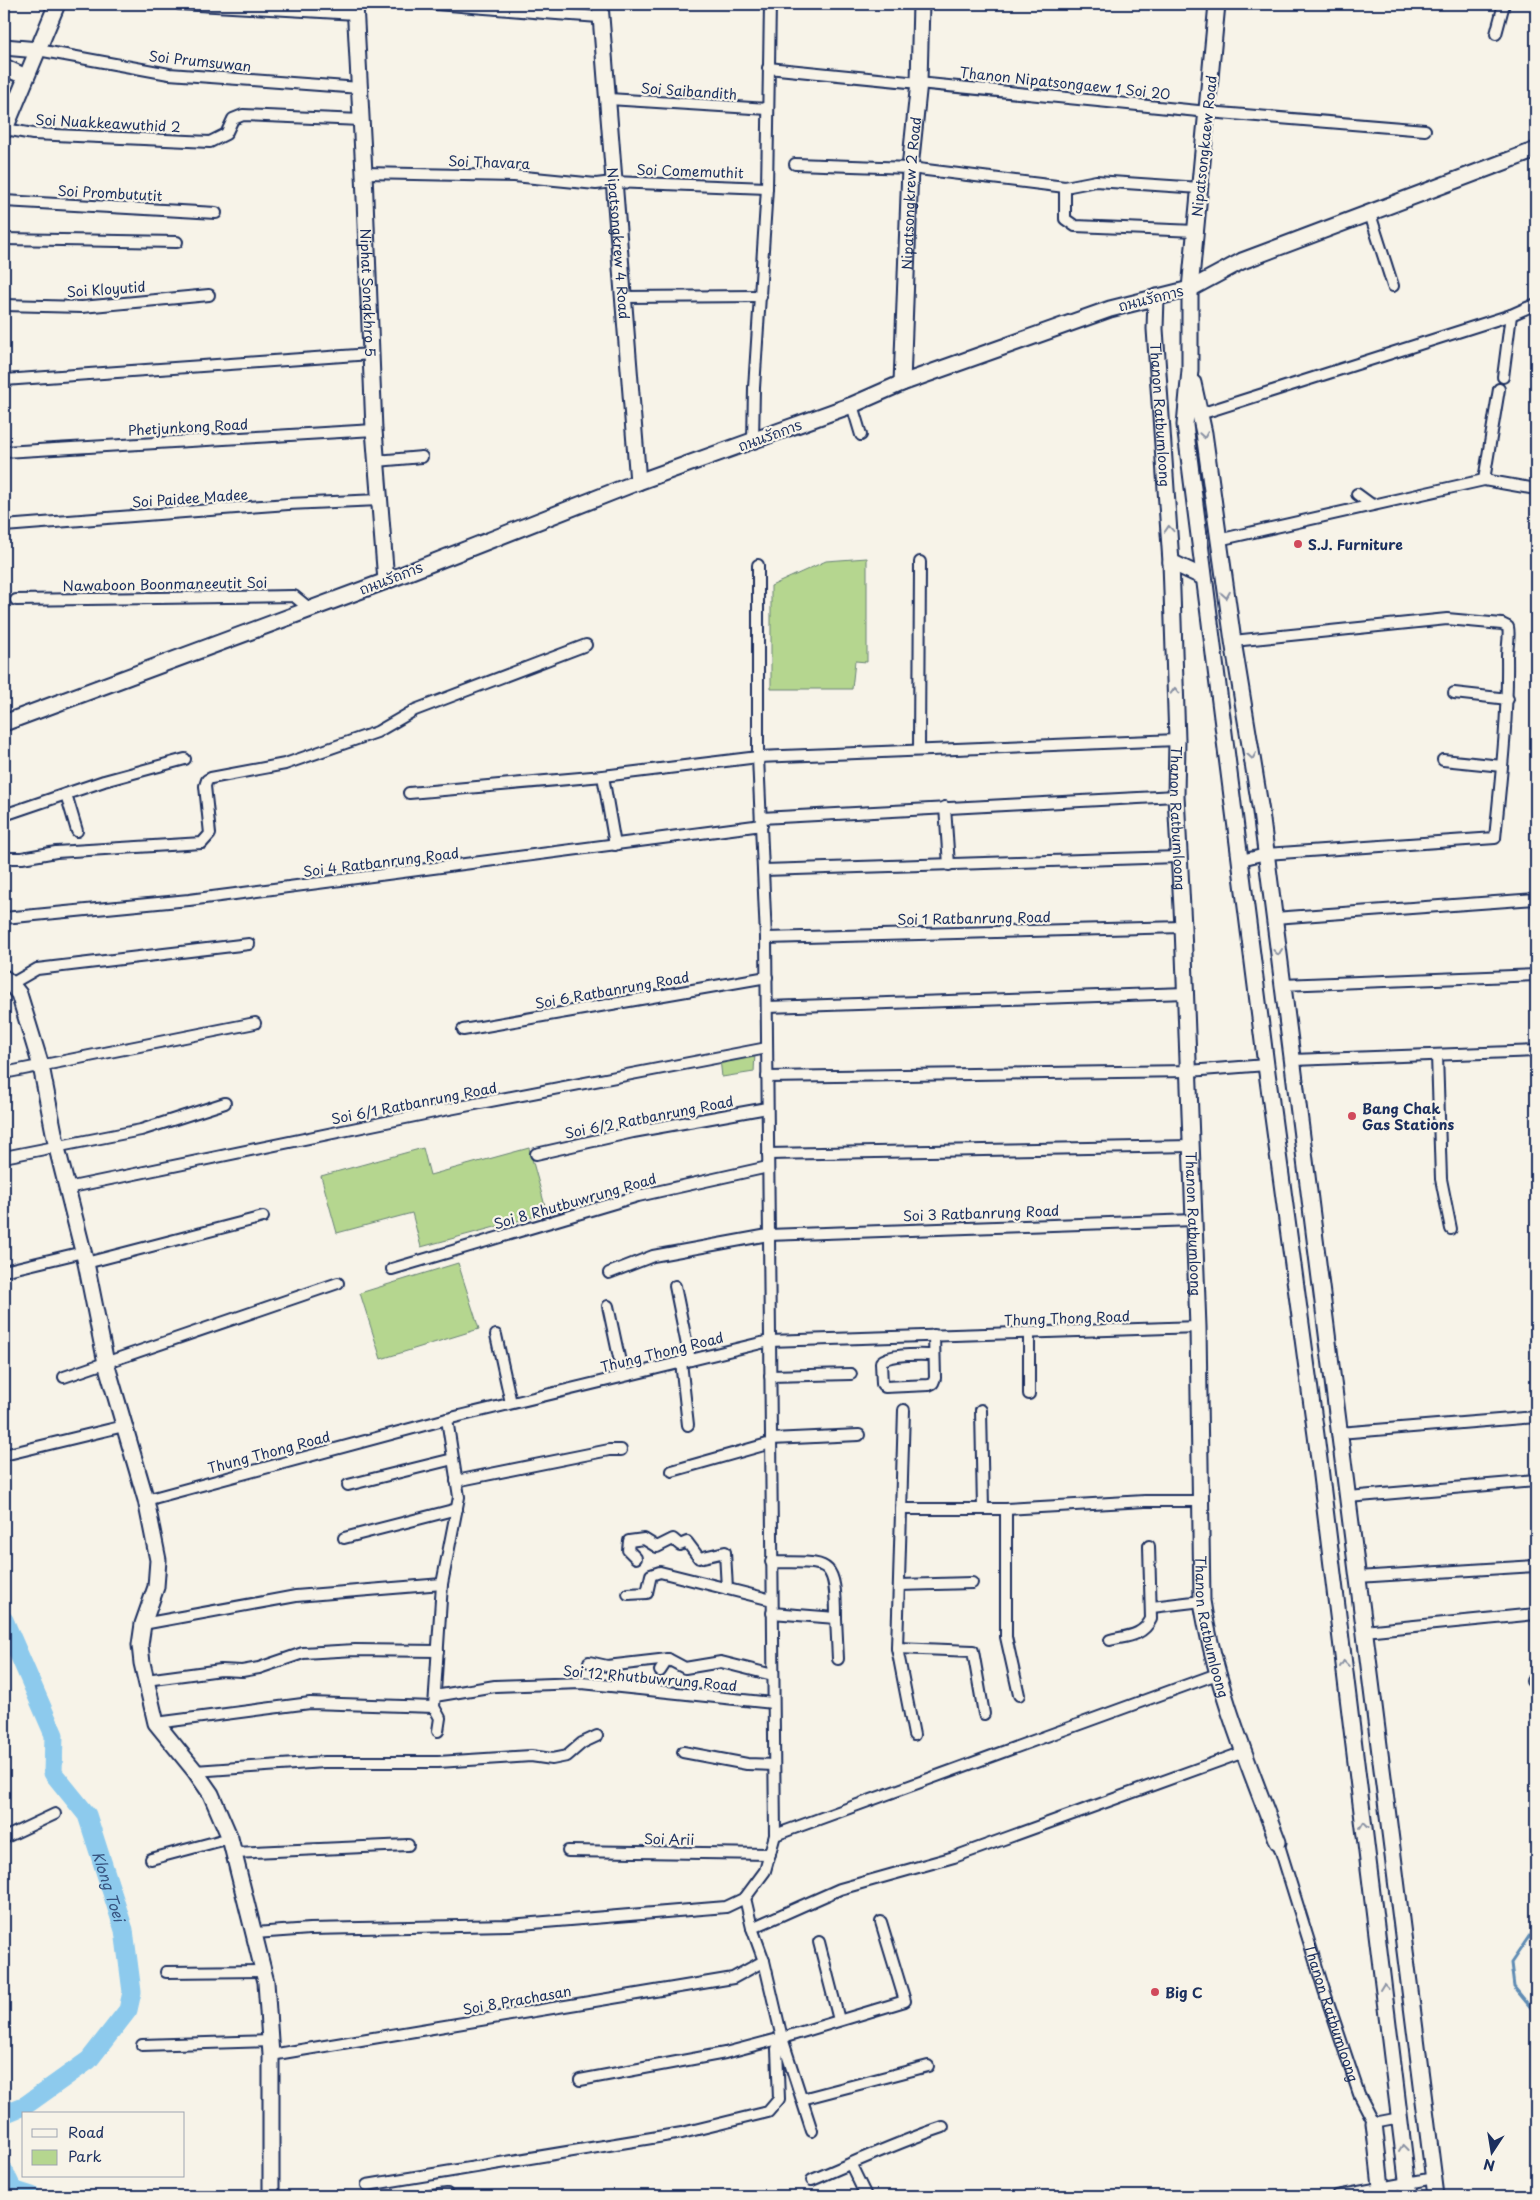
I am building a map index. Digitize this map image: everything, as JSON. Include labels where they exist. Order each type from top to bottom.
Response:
[{"type":"street","points":[[4,130],[10,98],[26,77],[57,4]]},
{"type":"street","points":[[180,4],[355,9]]},
{"type":"street","points":[[435,4],[504,9],[521,13],[600,11]]},
{"type":"street","points":[[753,441],[754,388],[767,188],[770,4]]},
{"type":"street","name":"Nipatsongkrew 2 Road","points":[[902,383],[910,168],[919,82],[921,4]]},
{"type":"street","name":"Nipatsongkaew Road","points":[[1190,370],[1190,289],[1217,4]]},
{"type":"street","points":[[1496,34],[1504,4]]},
{"type":"street","name":"Niphat Songkhro 5","points":[[355,9],[364,173],[374,430],[386,581]]},
{"type":"street","name":"Nipatsongkrew 4 Road","points":[[600,11],[609,99],[613,182],[638,482]]},
{"type":"street","points":[[4,46],[38,50]]},
{"type":"street","name":"Soi Prumsuwan","points":[[38,50],[169,74],[360,88]]},
{"type":"street","points":[[4,67],[26,77]]},
{"type":"street","name":"Thanon Nipatsongaew 1 Soi 20","points":[[768,68],[1208,112],[1425,130]]},
{"type":"street","name":"Soi Saibandith","points":[[609,99],[768,109]]},
{"type":"street","name":"Soi Nuakkeawuthid 2","points":[[4,130],[33,134],[210,142],[226,134],[234,119],[243,115],[361,120]]},
{"type":"street","name":"ถนนรัถการ","points":[[4,723],[386,581],[638,482],[852,404],[902,383],[1110,309],[1190,289],[1242,261],[1536,150]]},
{"type":"street","points":[[795,164],[910,168],[1064,187],[1096,181],[1200,188]]},
{"type":"street","name":"Soi Thavara","points":[[364,173],[514,176],[596,184],[613,182]]},
{"type":"street","name":"Soi Comemuthit","points":[[613,182],[767,188]]},
{"type":"street","points":[[1064,187],[1065,219],[1074,226],[1196,231]]},
{"type":"street","name":"Soi Prombututit","points":[[4,201],[216,212]]},
{"type":"street","points":[[1370,214],[1393,286]]},
{"type":"street","points":[[4,239],[177,242]]},
{"type":"street","name":"Soi Kloyutid","points":[[4,305],[82,307],[209,295]]},
{"type":"street","points":[[623,297],[761,296]]},
{"type":"street","name":"Thanon Ratbumloong","points":[[1156,297],[1155,329],[1171,562],[1178,857],[1183,927],[1192,1146],[1198,1327],[1202,1601],[1208,1638],[1217,1674],[1278,1842],[1359,2094],[1374,2123]]},
{"type":"street","points":[[1200,414],[1511,315],[1536,304]]},
{"type":"street","points":[[1502,377],[1511,315]]},
{"type":"street","points":[[4,380],[371,354]]},
{"type":"street","points":[[1190,370],[1200,414],[1266,854],[1436,2196]]},
{"type":"street","points":[[1190,370],[1186,425],[1203,577],[1316,1435],[1409,2190]]},
{"type":"street","points":[[1484,480],[1499,389]]},
{"type":"street","points":[[852,404],[861,435]]},
{"type":"street","name":"Phetjunkong Road","points":[[4,452],[374,430]]},
{"type":"street","points":[[1165,467],[1188,447]]},
{"type":"street","points":[[377,461],[422,457]]},
{"type":"street","points":[[1218,540],[1484,480],[1536,489]]},
{"type":"street","points":[[1357,494],[1372,505]]},
{"type":"street","name":"Soi Paidee Madee","points":[[4,526],[288,504],[379,500]]},
{"type":"street","points":[[919,750],[920,562]]},
{"type":"street","points":[[1171,562],[1203,577]]},
{"type":"street","points":[[255,1933],[310,1929],[509,1925],[726,1907],[744,1898],[765,1871],[774,1835],[774,1765],[767,1007],[764,870],[758,757],[758,565]]},
{"type":"street","name":"Nawaboon Boonmaneeutit Soi","points":[[16,600],[294,596],[310,609]]},
{"type":"street","points":[[1233,640],[1447,619],[1502,624],[1508,627],[1509,630],[1507,648],[1508,699],[1495,838],[1266,854],[1240,860]]},
{"type":"street","points":[[4,858],[22,858],[56,852],[202,843],[210,834],[205,786],[210,778],[285,764],[378,732],[415,710],[586,645]]},
{"type":"street","points":[[1454,693],[1508,699]]},
{"type":"street","points":[[409,793],[603,776],[758,757],[1176,740]]},
{"type":"street","points":[[4,815],[66,794],[185,759]]},
{"type":"street","points":[[1444,760],[1502,766]]},
{"type":"street","points":[[603,776],[615,845]]},
{"type":"street","points":[[66,794],[77,831]]},
{"type":"street","name":"Soi 4 Ratbanrung Road","points":[[4,918],[189,900],[615,845],[761,821],[945,807],[1176,796]]},
{"type":"street","points":[[945,807],[949,865]]},
{"type":"street","points":[[764,870],[1178,857]]},
{"type":"street","points":[[1274,918],[1536,899]]},
{"type":"street","name":"Soi 1 Ratbanrung Road","points":[[766,938],[1183,927]]},
{"type":"street","points":[[249,944],[36,969],[8,981],[19,994],[41,1066],[57,1148],[84,1258],[106,1363],[146,1500],[158,1560],[156,1587],[143,1624],[140,1645],[156,1723],[211,1794],[230,1838],[264,1971],[271,2048],[272,2196]]},
{"type":"street","points":[[1282,984],[1536,976]]},
{"type":"street","name":"Soi 6 Ratbanrung Road","points":[[463,1030],[766,977]]},
{"type":"street","points":[[767,1007],[1186,993]]},
{"type":"street","points":[[4,1073],[255,1023]]},
{"type":"street","name":"Soi 6/1 Ratbanrung Road","points":[[67,1188],[439,1111],[767,1048]]},
{"type":"street","points":[[1292,1060],[1536,1052]]},
{"type":"street","points":[[1436,1055],[1441,1179],[1451,1229]]},
{"type":"street","points":[[767,1077],[1189,1071],[1266,1065]]},
{"type":"street","points":[[4,1157],[140,1130],[225,1103]]},
{"type":"street","name":"Soi 6/2 Ratbanrung Road","points":[[536,1154],[634,1132],[767,1108]]},
{"type":"street","points":[[768,1154],[1192,1146]]},
{"type":"street","name":"Soi 8 Rhutbuwrung Road","points":[[392,1269],[638,1196],[768,1167]]},
{"type":"street","points":[[8,1270],[84,1258],[263,1217]]},
{"type":"street","name":"Soi 3 Ratbanrung Road","points":[[610,1274],[652,1256],[768,1235],[1194,1220]]},
{"type":"street","points":[[64,1377],[338,1283]]},
{"type":"street","points":[[675,1286],[686,1361],[688,1425]]},
{"type":"street","points":[[608,1306],[623,1376]]},
{"type":"street","name":"Thung Thong Road","points":[[146,1500],[447,1419],[769,1341],[1198,1327]]},
{"type":"street","points":[[1029,1333],[1029,1394]]},
{"type":"street","points":[[496,1335],[511,1403]]},
{"type":"street","points":[[934,1335],[935,1378],[932,1384],[885,1387],[882,1384],[881,1362],[883,1360],[897,1356],[934,1354]]},
{"type":"street","points":[[770,1376],[851,1374]]},
{"type":"street","points":[[904,1410],[897,1648],[914,1735]]},
{"type":"street","points":[[981,1410],[983,1509]]},
{"type":"street","points":[[1316,1435],[1536,1417]]},
{"type":"street","points":[[438,1730],[440,1718],[434,1707],[442,1584],[459,1497],[447,1419]]},
{"type":"street","points":[[4,1455],[124,1426]]},
{"type":"street","points":[[672,1471],[771,1441],[859,1434]]},
{"type":"street","points":[[456,1481],[609,1450],[621,1450]]},
{"type":"street","points":[[348,1485],[453,1459]]},
{"type":"street","points":[[1348,1498],[1536,1481]]},
{"type":"street","points":[[901,1509],[1006,1509],[1145,1501],[1201,1501]]},
{"type":"street","points":[[344,1538],[456,1509]]},
{"type":"street","points":[[1006,1509],[1006,1637],[1019,1695]]},
{"type":"street","points":[[636,1558],[628,1550],[629,1541],[644,1539],[657,1547],[673,1539],[680,1545],[687,1542],[699,1558],[725,1552],[727,1589]]},
{"type":"street","points":[[1110,1640],[1142,1631],[1147,1627],[1151,1619],[1149,1546]]},
{"type":"street","points":[[772,1562],[822,1564],[830,1570],[835,1588],[838,1659]]},
{"type":"street","points":[[1358,1577],[1536,1566]]},
{"type":"street","points":[[628,1594],[647,1593],[651,1575],[660,1572],[772,1600]]},
{"type":"street","points":[[899,1585],[972,1583]]},
{"type":"street","points":[[143,1624],[296,1596],[442,1584]]},
{"type":"street","points":[[1152,1607],[1202,1601]]},
{"type":"street","points":[[772,1613],[836,1618]]},
{"type":"street","points":[[1364,1631],[1536,1614]]},
{"type":"street","points":[[897,1648],[973,1651],[984,1714]]},
{"type":"street","points":[[146,1680],[221,1670],[242,1671],[259,1668],[303,1653],[355,1650],[438,1651]]},
{"type":"street","points":[[589,1662],[608,1666],[668,1659],[685,1668],[721,1662],[773,1675]]},
{"type":"street","points":[[660,1671],[668,1659]]},
{"type":"street","points":[[774,1835],[1217,1674]]},
{"type":"street","name":"Soi 12 Rhutbuwrung Road","points":[[435,1696],[494,1686],[582,1684],[773,1703]]},
{"type":"street","points":[[156,1723],[310,1703],[434,1707]]},
{"type":"street","points":[[195,1771],[324,1762],[438,1762],[530,1756],[552,1759],[567,1756],[582,1743],[597,1736]]},
{"type":"street","points":[[683,1752],[747,1764],[774,1765]]},
{"type":"street","points":[[752,1928],[840,1889],[954,1857],[1244,1752]]},
{"type":"street","points":[[4,1838],[55,1814]]},
{"type":"street","points":[[151,1859],[230,1838]]},
{"type":"street","points":[[234,1853],[408,1845]]},
{"type":"street","name":"Soi Arii","points":[[568,1850],[770,1854]]},
{"type":"street","points":[[744,1898],[764,1961],[782,2038],[812,2131]]},
{"type":"street","points":[[580,2080],[725,2053],[905,2001],[882,1922]]},
{"type":"street","points":[[819,1942],[839,2020]]},
{"type":"street","name":"Soi 8 Prachasan","points":[[142,2045],[271,2048],[733,1978],[764,1961]]},
{"type":"street","points":[[166,1972],[264,1971]]},
{"type":"street","points":[[367,2185],[682,2133],[768,2112],[779,2099],[777,2049],[782,2038]]},
{"type":"street","points":[[802,2099],[928,2066]]},
{"type":"street","points":[[1381,2192],[1374,2123],[1400,2118]]},
{"type":"street","points":[[812,2180],[851,2165],[907,2139],[943,2126]]},
{"type":"street","points":[[851,2165],[866,2196]]},
{"type":"street","points":[[1337,2196],[1409,2190],[1434,2178]]},
{"type":"street","points":[[432,2196],[447,2194]]},
{"type":"green space","points":[[867,558],[867,662],[855,661],[852,689],[771,689],[771,586],[826,561]]},
{"type":"green space","points":[[755,1053],[754,1072],[722,1077],[720,1059]]},
{"type":"green space","points":[[423,1148],[430,1175],[529,1148],[547,1213],[421,1247],[412,1213],[337,1233],[321,1176]]},
{"type":"green space","points":[[458,1263],[479,1329],[381,1359],[360,1293]]},
{"type":"waterway","name":"Klong Toei","points":[[4,1620],[54,1735],[53,1773],[87,1815],[124,1930],[132,1992],[128,2010],[89,2060],[26,2105],[4,2114]]},
{"type":"waterway","points":[[1536,1922],[1530,1935],[1511,1963],[1514,1987],[1536,2014]]},
{"type":"waterway","name":"Klong Toei","points":[[4,2171],[13,2190],[32,2196]]},
{"type":"place","name":"S.J. Furniture","points":[[1298,544]]},
{"type":"place","name":"Bang Chak Gas Stations","points":[[1352,1116]]},
{"type":"place","name":"Big C","points":[[1155,1992]]}]
